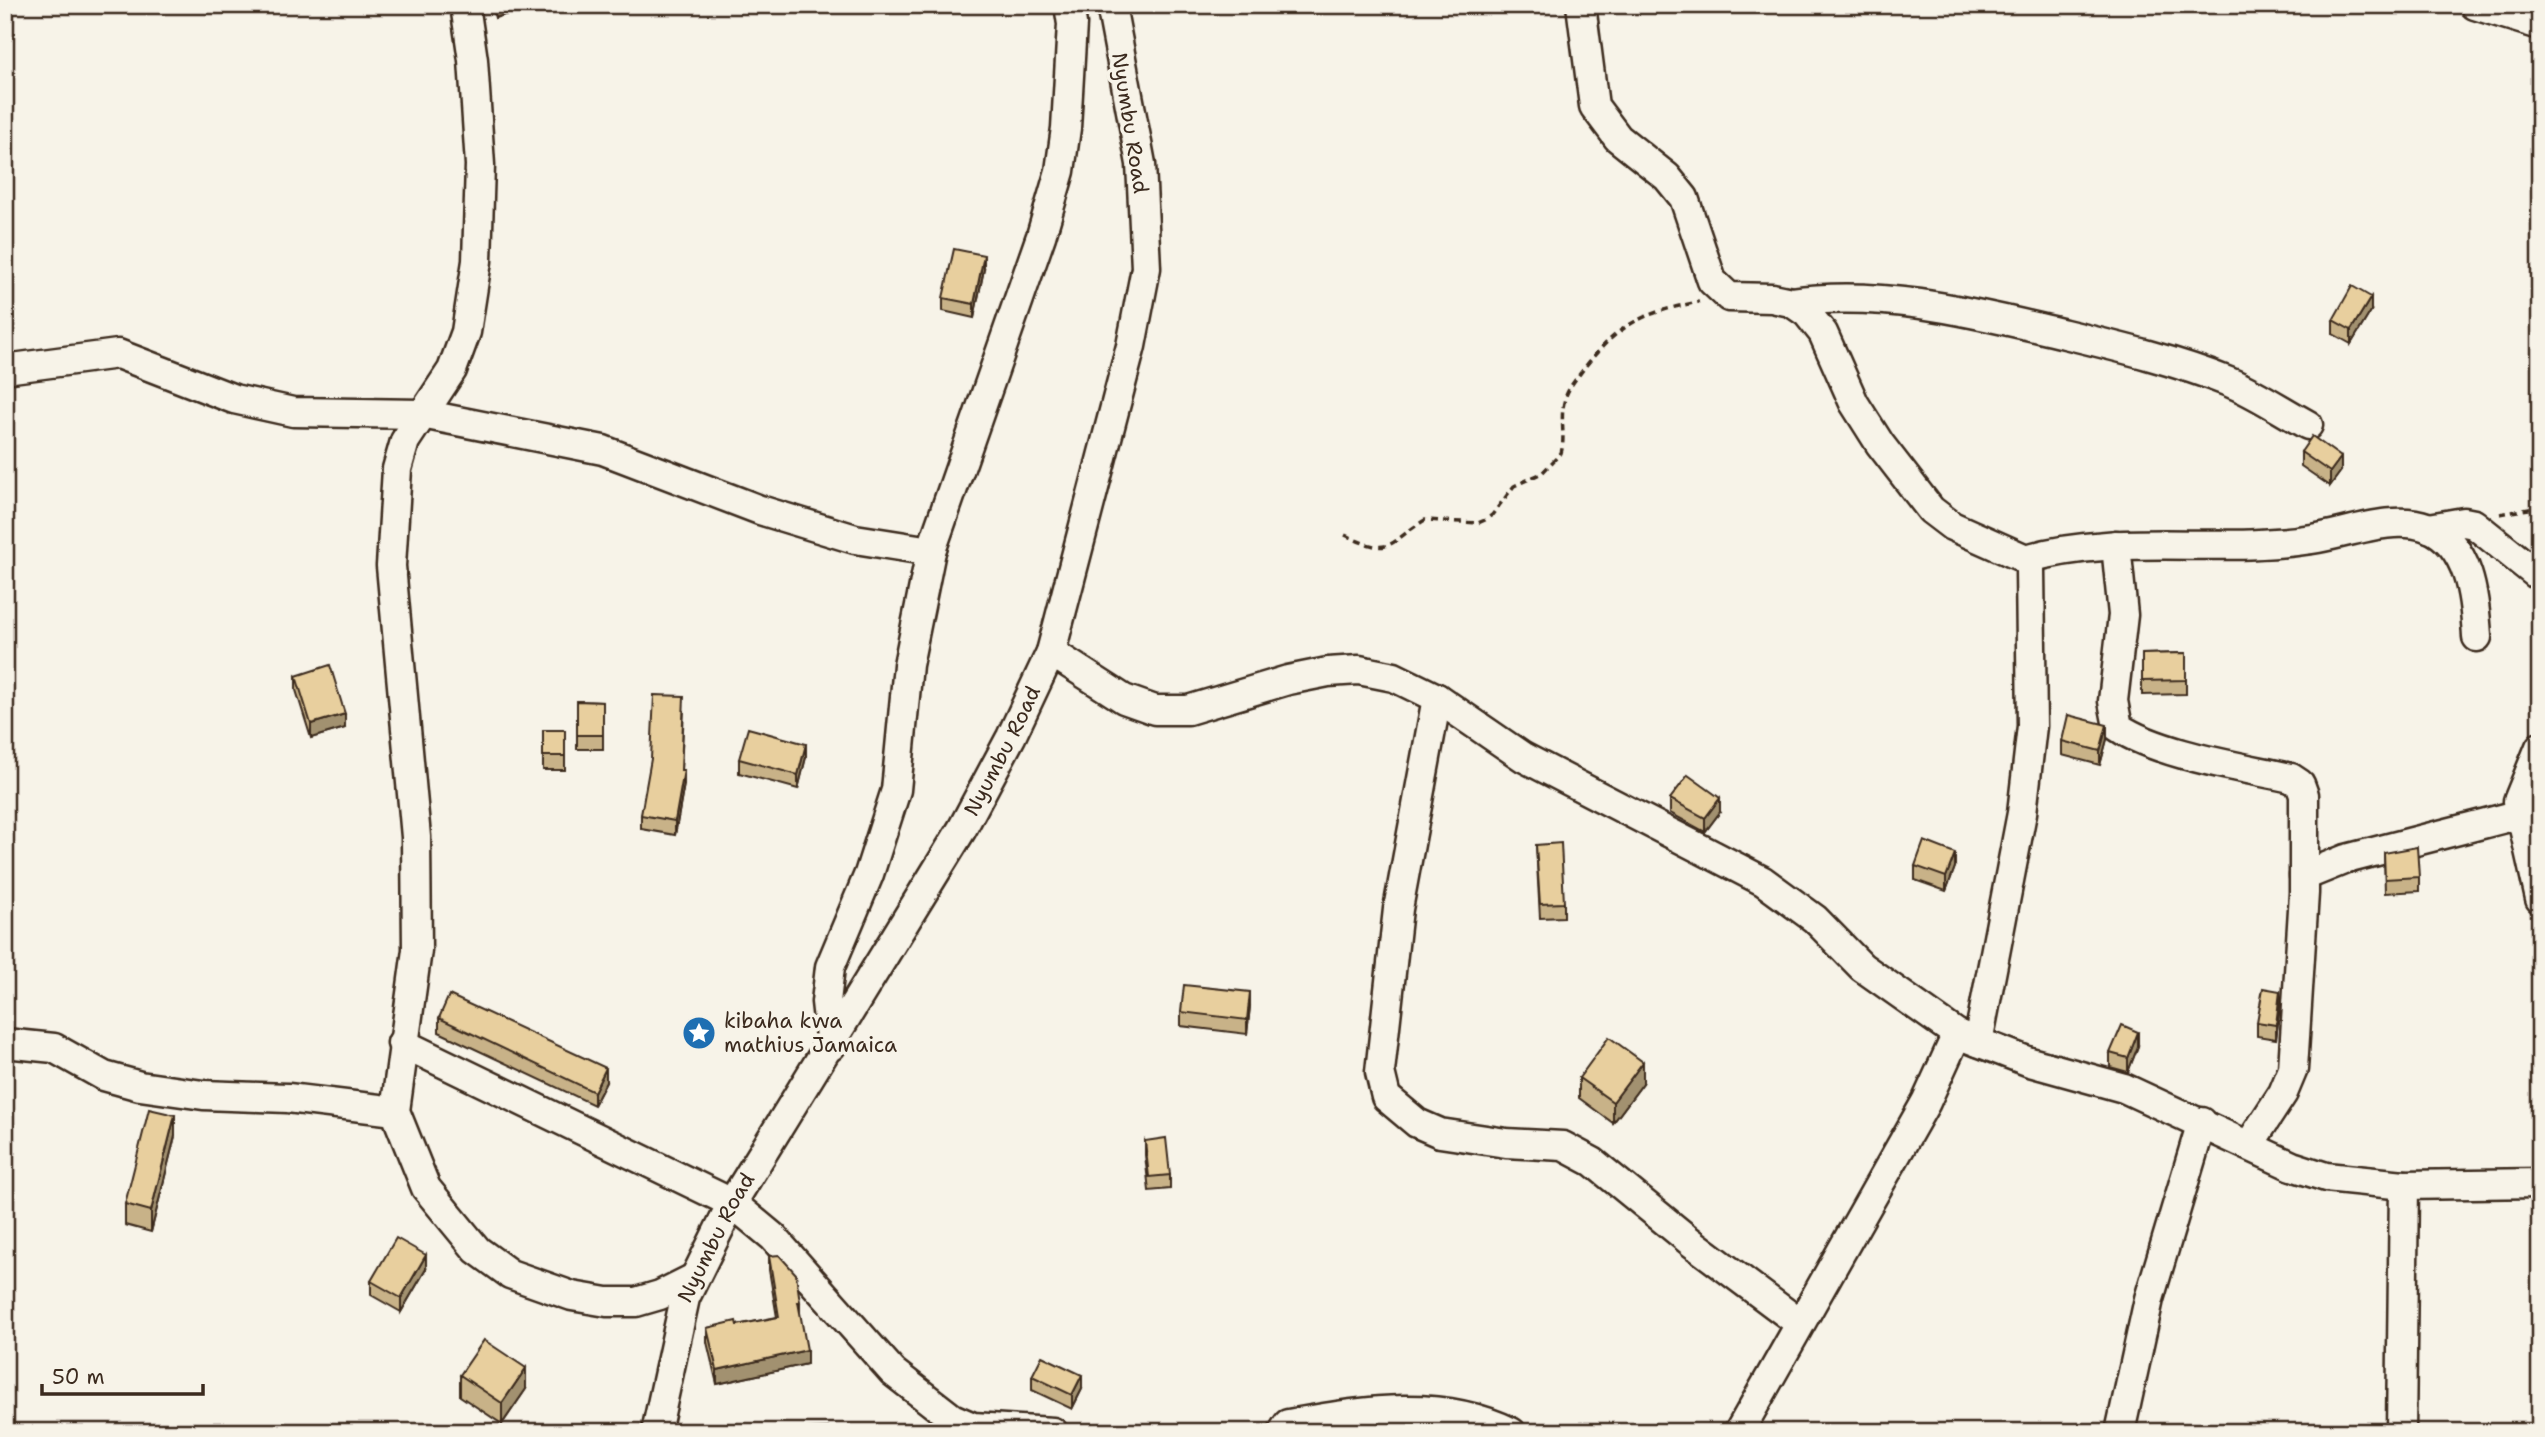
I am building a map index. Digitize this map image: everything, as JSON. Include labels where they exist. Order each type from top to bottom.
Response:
[{"type":"street","points":[[465,5],[473,60],[480,165],[477,261],[466,332],[452,370],[405,441],[397,469],[391,566],[416,837],[417,950],[402,1044],[395,1111],[426,1188],[477,1250],[510,1274],[572,1296],[607,1302],[636,1302],[660,1295],[692,1279]]},
{"type":"street","points":[[831,1046],[826,1002],[830,967],[869,874],[895,790],[908,665],[931,551],[1041,236],[1060,171],[1066,128],[1072,24],[1069,5]]},
{"type":"street","name":"Nyumbu Road","points":[[656,1432],[685,1298],[692,1279],[732,1203],[962,829],[1011,737],[1051,652],[1131,346],[1146,268],[1140,164],[1111,5]]},
{"type":"street","points":[[1581,5],[1587,72],[1594,106],[1618,138],[1667,177],[1684,198],[1712,281],[1729,297],[1772,298],[1791,302],[1835,296],[1874,298],[1974,312],[2116,346],[2229,382],[2308,425]]},
{"type":"street","points":[[2475,5],[2540,26]]},
{"type":"street","points":[[1791,302],[1807,313],[1824,333],[1854,403],[1880,444],[1931,510],[1952,526],[2026,559],[2051,551],[2116,545],[2211,543],[2248,546],[2311,539],[2385,525],[2404,523],[2428,528],[2464,522],[2474,524],[2540,577]]},
{"type":"street","points":[[5,369],[118,354],[234,399],[293,412],[422,414],[603,450],[760,510],[855,538],[931,551]]},
{"type":"street","points":[[2428,528],[2452,547],[2468,572],[2475,594],[2477,637]]},
{"type":"street","points":[[2116,545],[2123,615],[2113,701],[2118,727],[2131,736],[2192,755],[2291,778],[2300,784],[2304,795],[2304,876],[2293,1069],[2283,1093],[2249,1145]]},
{"type":"street","points":[[1739,1432],[1798,1322],[1870,1203],[1926,1102],[1967,1038],[2022,813],[2032,726],[2030,569],[2026,559]]},
{"type":"street","points":[[1051,652],[1124,699],[1155,710],[1188,709],[1288,680],[1359,670],[1394,677],[1437,698],[1523,757],[1763,881],[1815,919],[1862,967],[1967,1038],[2030,1062],[2124,1088],[2292,1166],[2326,1177],[2404,1185],[2540,1183]]},
{"type":"street","points":[[1437,698],[1398,909],[1380,1072],[1386,1097],[1417,1123],[1440,1133],[1506,1143],[1563,1146],[1593,1162],[1691,1242],[1798,1322]]},
{"type":"street","points":[[2540,747],[2519,794],[2540,899]]},
{"type":"street","points":[[2304,876],[2346,859],[2521,814]]},
{"type":"street","points":[[5,1043],[54,1048],[104,1076],[140,1086],[203,1096],[288,1098],[395,1111]]},
{"type":"street","points":[[402,1044],[732,1203],[773,1237],[893,1372],[952,1418],[972,1427],[1052,1432]]},
{"type":"street","points":[[2120,1432],[2150,1299],[2202,1122]]},
{"type":"street","points":[[2401,1432],[2404,1185]]},
{"type":"street","points":[[1283,1432],[1288,1424],[1369,1410],[1445,1410],[1486,1419],[1511,1432]]},
{"type":"path","points":[[1345,535],[1370,547],[1380,548],[1392,545],[1425,520],[1478,523],[1492,515],[1514,486],[1542,472],[1561,453],[1565,399],[1573,382],[1602,345],[1625,325],[1645,315],[1729,297]]},
{"type":"building","points":[[954,249],[984,255],[974,304],[943,298]]},
{"type":"building","points":[[2352,286],[2371,297],[2351,330],[2333,320]]},
{"type":"building","points":[[2312,436],[2341,457],[2330,472],[2301,452]]},
{"type":"building","points":[[2186,653],[2186,680],[2142,681],[2142,654]]},
{"type":"building","points":[[330,665],[345,714],[311,724],[296,676]]},
{"type":"building","points":[[654,695],[684,696],[681,770],[684,770],[675,821],[641,815],[651,759]]},
{"type":"building","points":[[577,701],[603,702],[603,735],[577,735]]},
{"type":"building","points":[[2068,715],[2107,725],[2100,751],[2062,741]]},
{"type":"building","points":[[748,728],[806,744],[798,775],[739,759]]},
{"type":"building","points":[[543,730],[565,730],[565,756],[543,756]]},
{"type":"building","points":[[1688,775],[1720,798],[1705,818],[1670,799]]},
{"type":"building","points":[[1924,841],[1955,853],[1946,877],[1915,866]]},
{"type":"building","points":[[1561,843],[1564,903],[1540,904],[1536,845]]},
{"type":"building","points":[[2417,847],[2419,877],[2385,879],[2384,853]]},
{"type":"building","points":[[1184,985],[1250,992],[1247,1020],[1181,1012]]},
{"type":"building","points":[[2263,988],[2280,991],[2276,1025],[2257,1022]]},
{"type":"building","points":[[449,995],[606,1068],[594,1092],[439,1018]]},
{"type":"building","points":[[2122,1025],[2138,1032],[2128,1058],[2110,1053]]},
{"type":"building","points":[[1609,1037],[1643,1062],[1613,1102],[1579,1078]]},
{"type":"building","points":[[149,1109],[175,1115],[151,1211],[125,1204]]},
{"type":"building","points":[[1166,1138],[1170,1175],[1149,1177],[1145,1141]]},
{"type":"building","points":[[396,1238],[426,1255],[401,1298],[371,1281]]},
{"type":"building","points":[[779,1255],[796,1274],[807,1350],[717,1370],[707,1328],[736,1321],[737,1325],[779,1317],[769,1256]]},
{"type":"building","points":[[484,1340],[526,1368],[502,1403],[460,1375]]},
{"type":"building","points":[[1042,1356],[1082,1375],[1072,1395],[1032,1376]]},
{"type":"building","points":[[832,1428],[833,1432],[778,1432],[778,1430]]},
{"type":"place","name":"kibaha kwa mathius Jamaica","points":[[699,1033]]}]
